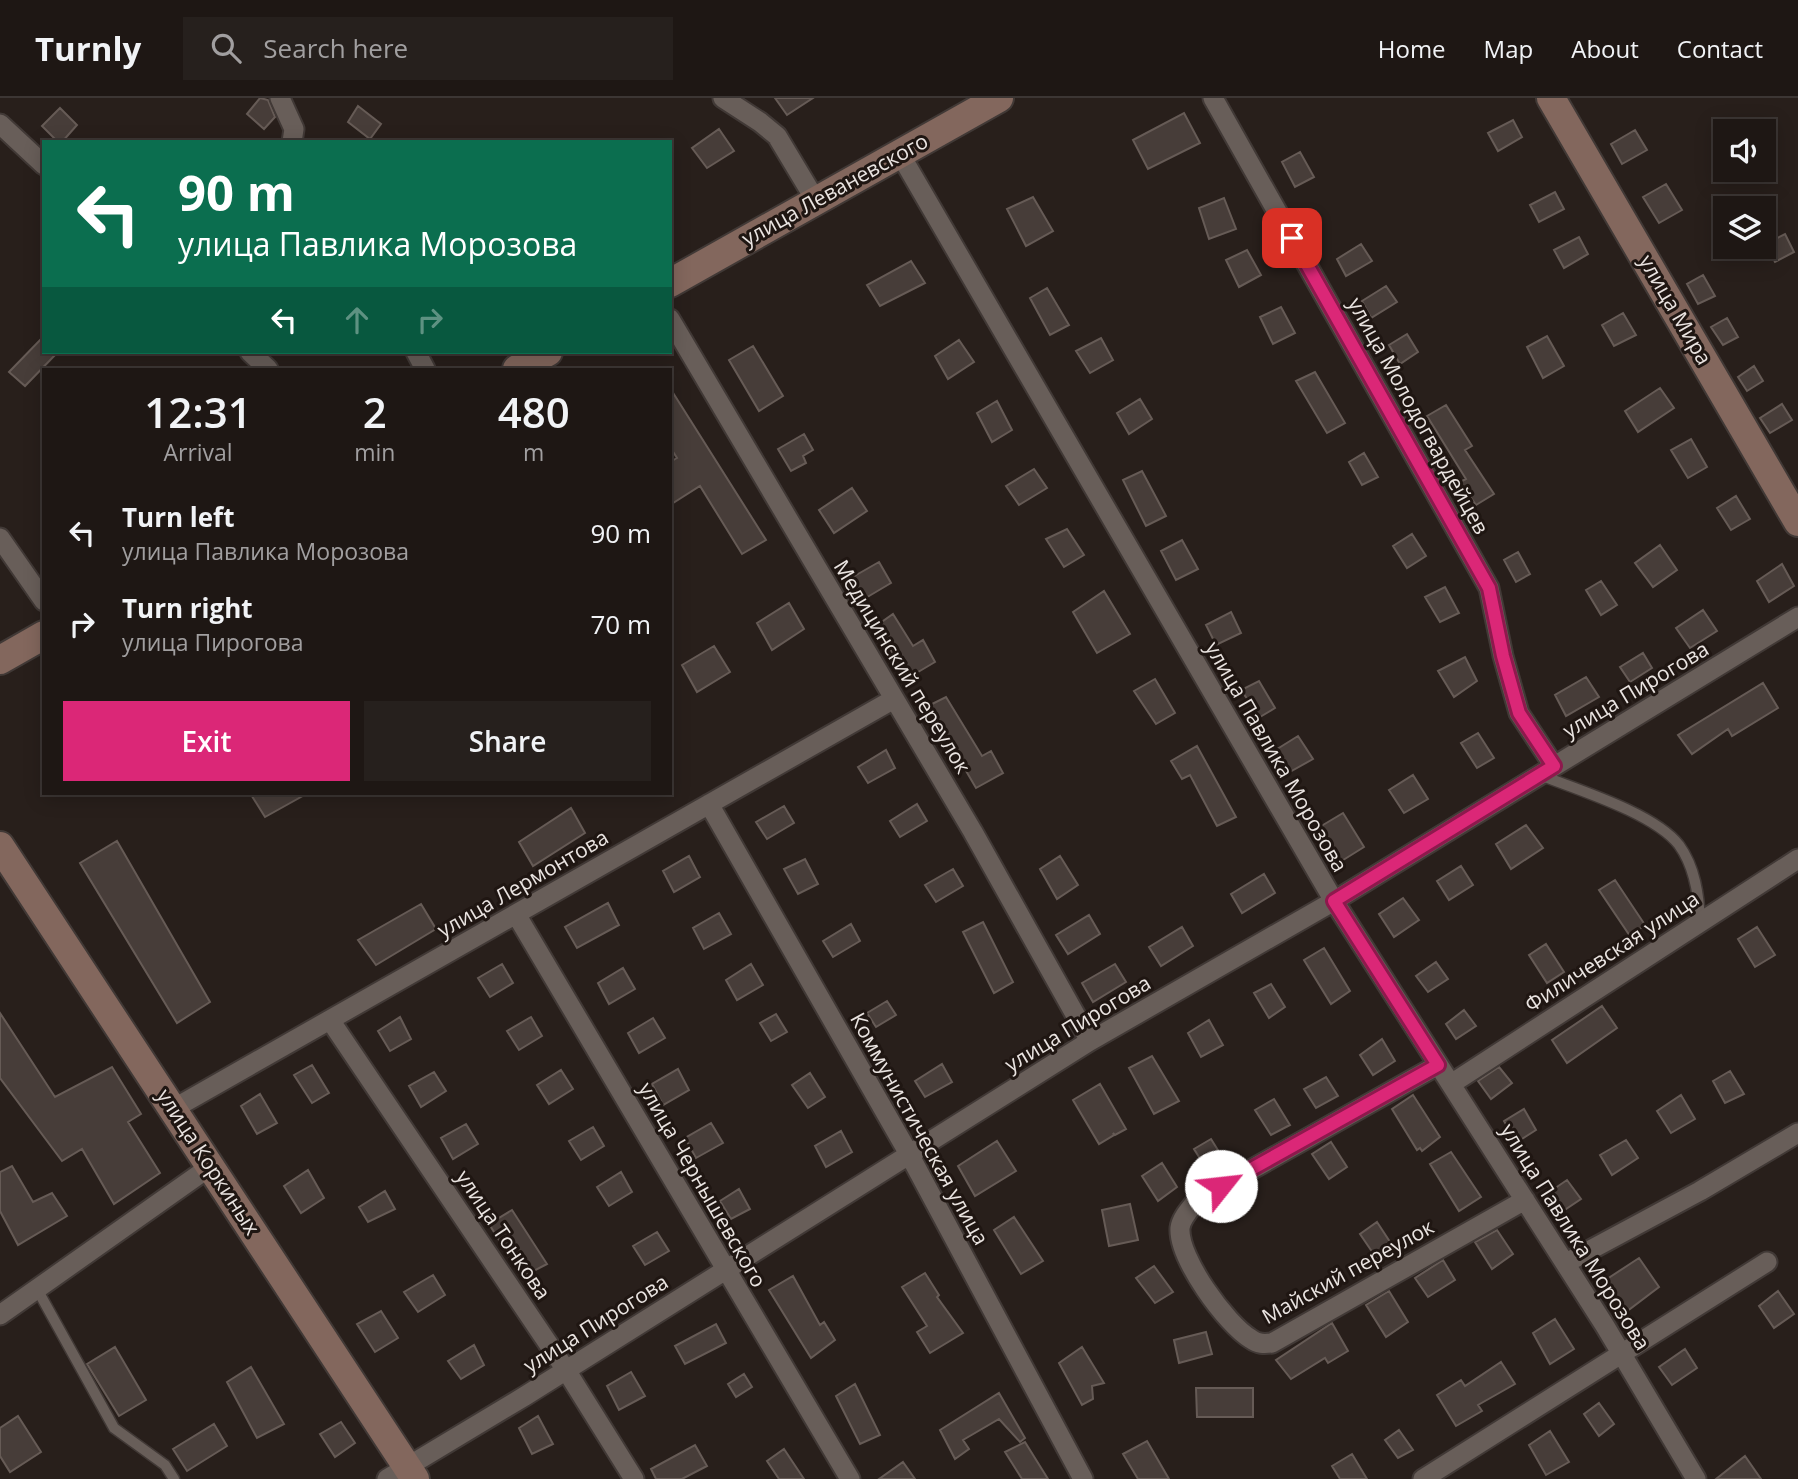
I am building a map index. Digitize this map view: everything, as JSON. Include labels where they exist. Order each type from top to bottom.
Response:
[{"type":"street","points":[[280,98],[294,129],[292,140]]},
{"type":"street","points":[[723,98],[777,136],[816,201]]},
{"type":"street","name":"улица Леваневского","points":[[672,282],[999,98]]},
{"type":"street","name":"улица Молодогвардейцев","points":[[1213,98],[1489,588],[1503,656],[1519,713],[1547,771]]},
{"type":"street","name":"улица Мира","points":[[1551,98],[1798,522]]},
{"type":"street","points":[[0,124],[42,163]]},
{"type":"street","name":"улица Павлика Морозова","points":[[900,154],[1334,901],[1566,1263],[1696,1479]]},
{"type":"street","name":"Медицинский переулок","points":[[672,322],[973,832],[1090,1041]]},
{"type":"street","points":[[252,354],[267,368]]},
{"type":"street","points":[[519,368],[544,354]]},
{"type":"street","points":[[0,538],[42,598]]},
{"type":"street","name":"улица Пирогова","points":[[403,1475],[1090,1041],[1334,901],[1798,617]]},
{"type":"street","points":[[0,660],[42,636]]},
{"type":"street","name":"улица Лермонтова","points":[[173,1109],[894,699]]},
{"type":"street","name":"Коммунистическая улица","points":[[709,804],[909,1154],[1083,1479]]},
{"type":"street","name":"улица Коркиных","points":[[0,846],[211,1166],[403,1475]]},
{"type":"street","name":"Филичевская улица","points":[[1451,1084],[1798,859]]},
{"type":"street","name":"улица Чернышевского","points":[[516,914],[850,1479]]},
{"type":"street","name":"улица Тонкова","points":[[330,1020],[566,1370],[634,1479]]},
{"type":"street","name":"Майский переулок","points":[[1438,1065],[1197,1200],[1180,1224],[1181,1242],[1205,1292],[1250,1339],[1263,1344],[1272,1343],[1525,1200]]},
{"type":"street","points":[[1566,1263],[1700,1191],[1798,1133]]},
{"type":"street","points":[[0,1315],[211,1166]]},
{"type":"street","points":[[1423,1479],[1767,1262]]},
{"type":"lane","points":[[1547,771],[1665,832],[1678,844],[1695,881],[1700,922]]},
{"type":"lane","points":[[37,1289],[114,1428],[165,1465],[174,1479]]},
{"type":"building","points":[[260,98],[268,100],[275,117],[264,129],[247,114]]},
{"type":"building","points":[[775,98],[813,98],[787,115]]},
{"type":"building","points":[[358,106],[381,124],[370,139],[348,122]]},
{"type":"building","points":[[60,108],[77,125],[64,140],[56,140],[42,126]]},
{"type":"building","points":[[1184,113],[1200,143],[1148,169],[1133,140]]},
{"type":"building","points":[[1513,120],[1522,137],[1498,151],[1488,133]]},
{"type":"building","points":[[719,129],[734,151],[707,168],[692,148]]},
{"type":"building","points":[[1635,130],[1647,150],[1622,164],[1611,144]]},
{"type":"building","points":[[1300,152],[1314,177],[1295,187],[1282,162]]},
{"type":"building","points":[[1666,184],[1682,210],[1659,223],[1643,197]]},
{"type":"building","points":[[1555,192],[1564,209],[1539,222],[1530,205]]},
{"type":"building","points":[[1033,197],[1053,231],[1026,246],[1007,209]]},
{"type":"building","points":[[1224,198],[1236,229],[1209,239],[1199,208]]},
{"type":"building","points":[[1785,234],[1794,252],[1775,262],[1774,259],[1776,259],[1776,239]]},
{"type":"building","points":[[1579,237],[1588,254],[1564,268],[1554,250]]},
{"type":"building","points":[[1361,244],[1372,261],[1346,276],[1337,259]]},
{"type":"building","points":[[1247,250],[1261,275],[1239,287],[1226,260]]},
{"type":"building","points":[[911,261],[925,283],[880,306],[867,285]]},
{"type":"building","points":[[1703,275],[1715,296],[1698,304],[1687,284]]},
{"type":"building","points":[[1386,286],[1397,302],[1371,318],[1362,301]]},
{"type":"building","points":[[1047,288],[1069,325],[1050,335],[1030,298]]},
{"type":"building","points":[[1281,307],[1295,333],[1273,344],[1260,317]]},
{"type":"building","points":[[1623,313],[1636,335],[1614,346],[1602,325]]},
{"type":"building","points":[[1727,318],[1738,337],[1723,345],[1711,327]]},
{"type":"building","points":[[1407,334],[1418,352],[1400,364],[1389,345]]},
{"type":"building","points":[[1547,336],[1564,366],[1543,378],[1527,347]]},
{"type":"building","points":[[42,338],[42,354],[56,354],[25,386],[9,372]]},
{"type":"building","points":[[1101,338],[1113,360],[1090,373],[1076,351]]},
{"type":"building","points":[[959,340],[974,362],[948,379],[935,356]]},
{"type":"building","points":[[753,346],[783,396],[759,411],[729,360]]},
{"type":"building","points":[[1754,366],[1763,381],[1747,391],[1738,377]]},
{"type":"building","points":[[1315,372],[1345,423],[1327,433],[1296,381]]},
{"type":"building","points":[[1660,388],[1674,408],[1638,432],[1625,411]]},
{"type":"building","points":[[672,391],[766,540],[742,554],[700,486],[672,504],[672,461],[677,458],[672,450]]},
{"type":"building","points":[[1140,399],[1152,419],[1129,434],[1117,413]]},
{"type":"building","points":[[997,401],[1012,430],[992,442],[977,413]]},
{"type":"building","points":[[1782,404],[1792,420],[1770,433],[1760,418]]},
{"type":"building","points":[[1446,405],[1472,446],[1465,450],[1494,494],[1476,505],[1460,482],[1466,479],[1427,416]]},
{"type":"building","points":[[804,434],[813,450],[803,456],[806,463],[791,471],[778,449]]},
{"type":"building","points":[[1691,439],[1707,467],[1688,478],[1671,450]]},
{"type":"building","points":[[1364,453],[1378,477],[1362,485],[1349,462]]},
{"type":"building","points":[[1034,469],[1047,488],[1019,505],[1006,486]]},
{"type":"building","points":[[1142,471],[1166,516],[1146,526],[1123,480]]},
{"type":"building","points":[[852,488],[867,511],[834,533],[819,510]]},
{"type":"building","points":[[1736,496],[1750,519],[1731,530],[1717,508]]},
{"type":"building","points":[[1067,529],[1084,555],[1064,567],[1046,539]]},
{"type":"building","points":[[1412,534],[1426,556],[1407,568],[1393,546]]},
{"type":"building","points":[[1182,540],[1198,569],[1176,580],[1161,551]]},
{"type":"building","points":[[1660,545],[1677,570],[1653,587],[1635,563]]},
{"type":"building","points":[[1518,552],[1530,574],[1516,582],[1504,560]]},
{"type":"building","points":[[879,562],[891,583],[864,599],[851,578]]},
{"type":"building","points":[[1782,564],[1794,586],[1769,602],[1757,581]]},
{"type":"building","points":[[1601,581],[1617,605],[1601,615],[1586,590]]},
{"type":"building","points":[[1445,587],[1459,613],[1440,622],[1425,597]]},
{"type":"building","points":[[1104,591],[1130,634],[1097,653],[1073,612]]},
{"type":"building","points":[[789,603],[804,629],[772,650],[757,623]]},
{"type":"building","points":[[1703,610],[1717,631],[1690,648],[1676,628]]},
{"type":"building","points":[[1231,612],[1241,633],[1216,645],[1206,625]]},
{"type":"building","points":[[893,614],[913,646],[923,640],[935,662],[908,678],[876,626]]},
{"type":"building","points":[[714,646],[730,672],[697,692],[682,665]]},
{"type":"building","points":[[1643,653],[1652,668],[1630,682],[1620,667]]},
{"type":"building","points":[[1465,657],[1477,681],[1454,697],[1438,671]]},
{"type":"building","points":[[1586,677],[1599,697],[1566,716],[1555,695]]},
{"type":"building","points":[[1155,679],[1175,713],[1156,724],[1134,691]]},
{"type":"building","points":[[1259,681],[1275,708],[1260,717],[1241,690]]},
{"type":"building","points":[[1763,683],[1778,708],[1732,736],[1728,729],[1692,754],[1678,735]]},
{"type":"building","points":[[946,697],[982,756],[991,751],[1003,773],[976,788],[928,706]]},
{"type":"building","points":[[1478,733],[1494,758],[1477,768],[1461,743]]},
{"type":"building","points":[[1298,736],[1313,759],[1288,773],[1274,751]]},
{"type":"building","points":[[1197,746],[1236,817],[1217,826],[1190,775],[1182,779],[1171,761]]},
{"type":"building","points":[[886,750],[895,768],[868,783],[858,767]]},
{"type":"building","points":[[1413,775],[1428,799],[1404,813],[1389,790]]},
{"type":"building","points":[[251,795],[304,795],[265,817]]},
{"type":"building","points":[[917,804],[927,821],[900,837],[890,821]]},
{"type":"building","points":[[784,806],[794,823],[767,839],[756,822]]},
{"type":"building","points":[[571,808],[585,833],[533,866],[519,842]]},
{"type":"building","points":[[1343,813],[1364,847],[1340,862],[1318,828]]},
{"type":"building","points":[[1526,825],[1543,848],[1511,869],[1496,844]]},
{"type":"building","points":[[117,841],[210,1002],[177,1023],[80,863]]},
{"type":"building","points":[[689,856],[700,877],[674,892],[663,871]]},
{"type":"building","points":[[1060,856],[1078,885],[1057,899],[1040,869]]},
{"type":"building","points":[[805,859],[818,884],[798,894],[784,869]]},
{"type":"building","points":[[1461,866],[1473,885],[1449,900],[1437,881]]},
{"type":"building","points":[[953,869],[963,886],[936,902],[925,885]]},
{"type":"building","points":[[1264,874],[1275,893],[1242,913],[1231,894]]},
{"type":"building","points":[[1615,880],[1645,925],[1630,936],[1599,890]]},
{"type":"building","points":[[1403,898],[1419,920],[1394,937],[1379,914]]},
{"type":"building","points":[[608,903],[619,925],[577,948],[565,927]]},
{"type":"building","points":[[421,904],[436,929],[376,965],[358,940]]},
{"type":"building","points":[[719,913],[731,934],[704,949],[693,928]]},
{"type":"building","points":[[1089,915],[1100,934],[1068,954],[1056,935]]},
{"type":"building","points":[[983,922],[1013,982],[994,993],[963,932]]},
{"type":"building","points":[[851,924],[860,941],[833,957],[823,941]]},
{"type":"building","points":[[1182,927],[1193,946],[1161,966],[1149,947]]},
{"type":"building","points":[[1757,927],[1775,955],[1755,967],[1738,939]]},
{"type":"building","points":[[1546,944],[1564,972],[1547,983],[1529,955]]},
{"type":"building","points":[[1324,948],[1350,991],[1331,1004],[1304,960]]},
{"type":"building","points":[[1436,962],[1448,979],[1428,992],[1416,976]]},
{"type":"building","points":[[502,964],[513,983],[490,997],[478,978]]},
{"type":"building","points":[[751,964],[763,985],[737,1000],[726,980]]},
{"type":"building","points":[[1115,964],[1126,982],[1093,1002],[1082,983]]},
{"type":"building","points":[[623,968],[635,989],[609,1004],[598,983]]},
{"type":"building","points":[[1271,984],[1285,1007],[1269,1018],[1254,993]]},
{"type":"building","points":[[887,1001],[896,1015],[876,1027],[867,1013]]},
{"type":"building","points":[[1602,1006],[1617,1028],[1567,1063],[1552,1040]]},
{"type":"building","points":[[1464,1010],[1476,1026],[1456,1039],[1446,1024]]},
{"type":"building","points":[[0,1013],[55,1097],[112,1067],[141,1114],[128,1122],[160,1173],[114,1204],[82,1149],[62,1161],[0,1078]]},
{"type":"building","points":[[776,1014],[787,1032],[771,1041],[760,1023]]},
{"type":"building","points":[[400,1017],[411,1039],[390,1051],[378,1031]]},
{"type":"building","points":[[531,1017],[542,1036],[519,1050],[507,1031]]},
{"type":"building","points":[[653,1018],[665,1038],[639,1053],[628,1033]]},
{"type":"building","points":[[1209,1020],[1223,1045],[1201,1057],[1188,1033]]},
{"type":"building","points":[[1382,1039],[1395,1061],[1373,1075],[1360,1055]]},
{"type":"building","points":[[1152,1056],[1179,1101],[1154,1114],[1129,1068]]},
{"type":"building","points":[[942,1064],[952,1082],[925,1097],[915,1081]]},
{"type":"building","points":[[312,1065],[329,1093],[312,1103],[294,1075]]},
{"type":"building","points":[[1499,1067],[1512,1083],[1491,1099],[1478,1081]]},
{"type":"building","points":[[678,1069],[689,1090],[663,1105],[652,1084]]},
{"type":"building","points":[[561,1070],[573,1089],[549,1104],[537,1085]]},
{"type":"building","points":[[1730,1071],[1744,1094],[1725,1103],[1713,1081]]},
{"type":"building","points":[[434,1072],[446,1091],[421,1107],[409,1086]]},
{"type":"building","points":[[810,1073],[825,1097],[808,1108],[792,1085]]},
{"type":"building","points":[[1326,1077],[1338,1096],[1316,1108],[1304,1089]]},
{"type":"building","points":[[1100,1084],[1126,1129],[1115,1135],[1113,1133],[1114,1135],[1099,1144],[1073,1100]]},
{"type":"building","points":[[260,1094],[277,1123],[257,1134],[241,1106]]},
{"type":"building","points":[[1413,1095],[1440,1137],[1422,1151],[1420,1148],[1417,1150],[1392,1109]]},
{"type":"building","points":[[1681,1095],[1695,1119],[1671,1133],[1657,1111]]},
{"type":"building","points":[[1274,1099],[1290,1125],[1271,1135],[1255,1110]]},
{"type":"building","points":[[1524,1109],[1536,1130],[1517,1142],[1504,1121]]},
{"type":"building","points":[[711,1123],[723,1143],[696,1158],[685,1138]]},
{"type":"building","points":[[466,1124],[478,1144],[453,1159],[441,1138]]},
{"type":"building","points":[[593,1127],[604,1146],[581,1160],[569,1141]]},
{"type":"building","points":[[841,1131],[852,1152],[826,1167],[815,1146]]},
{"type":"building","points":[[1211,1139],[1226,1163],[1209,1173],[1194,1149]]},
{"type":"building","points":[[1626,1140],[1638,1158],[1612,1175],[1600,1155]]},
{"type":"building","points":[[997,1141],[1016,1171],[975,1196],[958,1166]]},
{"type":"building","points":[[1331,1142],[1347,1167],[1329,1179],[1312,1154]]},
{"type":"building","points":[[1451,1152],[1481,1197],[1459,1211],[1430,1164]]},
{"type":"building","points":[[1162,1163],[1177,1187],[1158,1201],[1142,1176]]},
{"type":"building","points":[[12,1166],[33,1202],[52,1193],[67,1216],[18,1245],[0,1211],[0,1172]]},
{"type":"building","points":[[308,1170],[324,1198],[301,1213],[284,1186]]},
{"type":"building","points":[[621,1172],[632,1192],[609,1206],[597,1187]]},
{"type":"building","points":[[1567,1180],[1581,1199],[1560,1213],[1548,1193]]},
{"type":"building","points":[[739,1189],[750,1209],[731,1219],[720,1201]]},
{"type":"building","points":[[385,1191],[395,1209],[368,1222],[359,1207]]},
{"type":"building","points":[[1130,1204],[1138,1240],[1109,1246],[1102,1210]]},
{"type":"building","points":[[512,1210],[547,1264],[522,1277],[489,1224]]},
{"type":"building","points":[[1014,1217],[1043,1261],[1021,1274],[994,1230]]},
{"type":"building","points":[[1377,1222],[1394,1248],[1377,1259],[1360,1234]]},
{"type":"building","points":[[1497,1230],[1513,1254],[1492,1269],[1475,1242]]},
{"type":"building","points":[[657,1232],[669,1251],[645,1265],[633,1246]]},
{"type":"building","points":[[1639,1258],[1659,1287],[1626,1312],[1604,1281]]},
{"type":"building","points":[[1443,1260],[1455,1280],[1428,1297],[1415,1278]]},
{"type":"building","points":[[1154,1266],[1173,1292],[1155,1303],[1136,1278]]},
{"type":"building","points":[[925,1273],[939,1295],[937,1297],[963,1333],[930,1353],[917,1332],[927,1326],[902,1287]]},
{"type":"building","points":[[433,1275],[445,1295],[418,1312],[404,1292]]},
{"type":"building","points":[[793,1276],[820,1325],[824,1322],[835,1340],[811,1358],[769,1290]]},
{"type":"building","points":[[1389,1291],[1408,1322],[1386,1337],[1366,1305]]},
{"type":"building","points":[[1778,1291],[1794,1314],[1774,1328],[1759,1306]]},
{"type":"building","points":[[381,1311],[398,1338],[375,1352],[357,1324]]},
{"type":"building","points":[[1555,1319],[1574,1349],[1550,1364],[1533,1333]]},
{"type":"building","points":[[1332,1323],[1348,1351],[1328,1363],[1325,1358],[1291,1379],[1276,1360]]},
{"type":"building","points":[[716,1324],[726,1343],[685,1364],[675,1346]]},
{"type":"building","points":[[1206,1332],[1212,1354],[1179,1363],[1174,1340]]},
{"type":"building","points":[[474,1345],[484,1365],[461,1379],[448,1361]]},
{"type":"building","points":[[115,1347],[146,1400],[119,1416],[87,1364]]},
{"type":"building","points":[[1082,1347],[1104,1383],[1092,1386],[1093,1399],[1082,1405],[1059,1363]]},
{"type":"building","points":[[1685,1349],[1697,1368],[1672,1385],[1659,1367]]},
{"type":"building","points":[[1501,1362],[1515,1384],[1478,1405],[1482,1411],[1456,1426],[1437,1395],[1461,1380],[1465,1386]]},
{"type":"building","points":[[251,1367],[284,1424],[257,1438],[227,1382]]},
{"type":"building","points":[[631,1372],[645,1396],[619,1410],[607,1386]]},
{"type":"building","points":[[744,1374],[752,1387],[736,1397],[728,1384]]},
{"type":"building","points":[[855,1384],[880,1435],[860,1444],[836,1396]]},
{"type":"building","points":[[1196,1388],[1253,1388],[1253,1417],[1197,1417]]},
{"type":"building","points":[[999,1393],[1025,1438],[1020,1442],[999,1419],[963,1440],[969,1449],[955,1459],[940,1430]]},
{"type":"building","points":[[1599,1403],[1614,1424],[1599,1436],[1584,1414]]},
{"type":"building","points":[[18,1416],[41,1452],[10,1472],[0,1456],[0,1428]]},
{"type":"building","points":[[538,1416],[553,1444],[532,1454],[519,1428]]},
{"type":"building","points":[[341,1422],[355,1443],[335,1457],[320,1434]]},
{"type":"building","points":[[214,1424],[227,1446],[187,1471],[173,1449]]},
{"type":"building","points":[[1399,1430],[1413,1450],[1398,1458],[1385,1440]]},
{"type":"building","points":[[1550,1431],[1569,1462],[1546,1475],[1529,1445]]},
{"type":"building","points":[[1147,1441],[1169,1479],[1138,1479],[1123,1454]]},
{"type":"building","points":[[1025,1442],[1048,1479],[1022,1479],[1005,1452]]},
{"type":"building","points":[[695,1445],[707,1466],[682,1479],[656,1479],[651,1469]]},
{"type":"building","points":[[784,1449],[804,1479],[779,1479],[767,1461]]},
{"type":"building","points":[[1352,1454],[1367,1479],[1340,1479],[1332,1466]]},
{"type":"building","points":[[1745,1456],[1761,1479],[1716,1479]]},
{"type":"building","points":[[903,1462],[915,1479],[879,1479]]},
{"type":"route","points":[[1221,1186],[1438,1065],[1334,901],[1554,766],[1519,713],[1503,656],[1489,588],[1292,238]]}]
